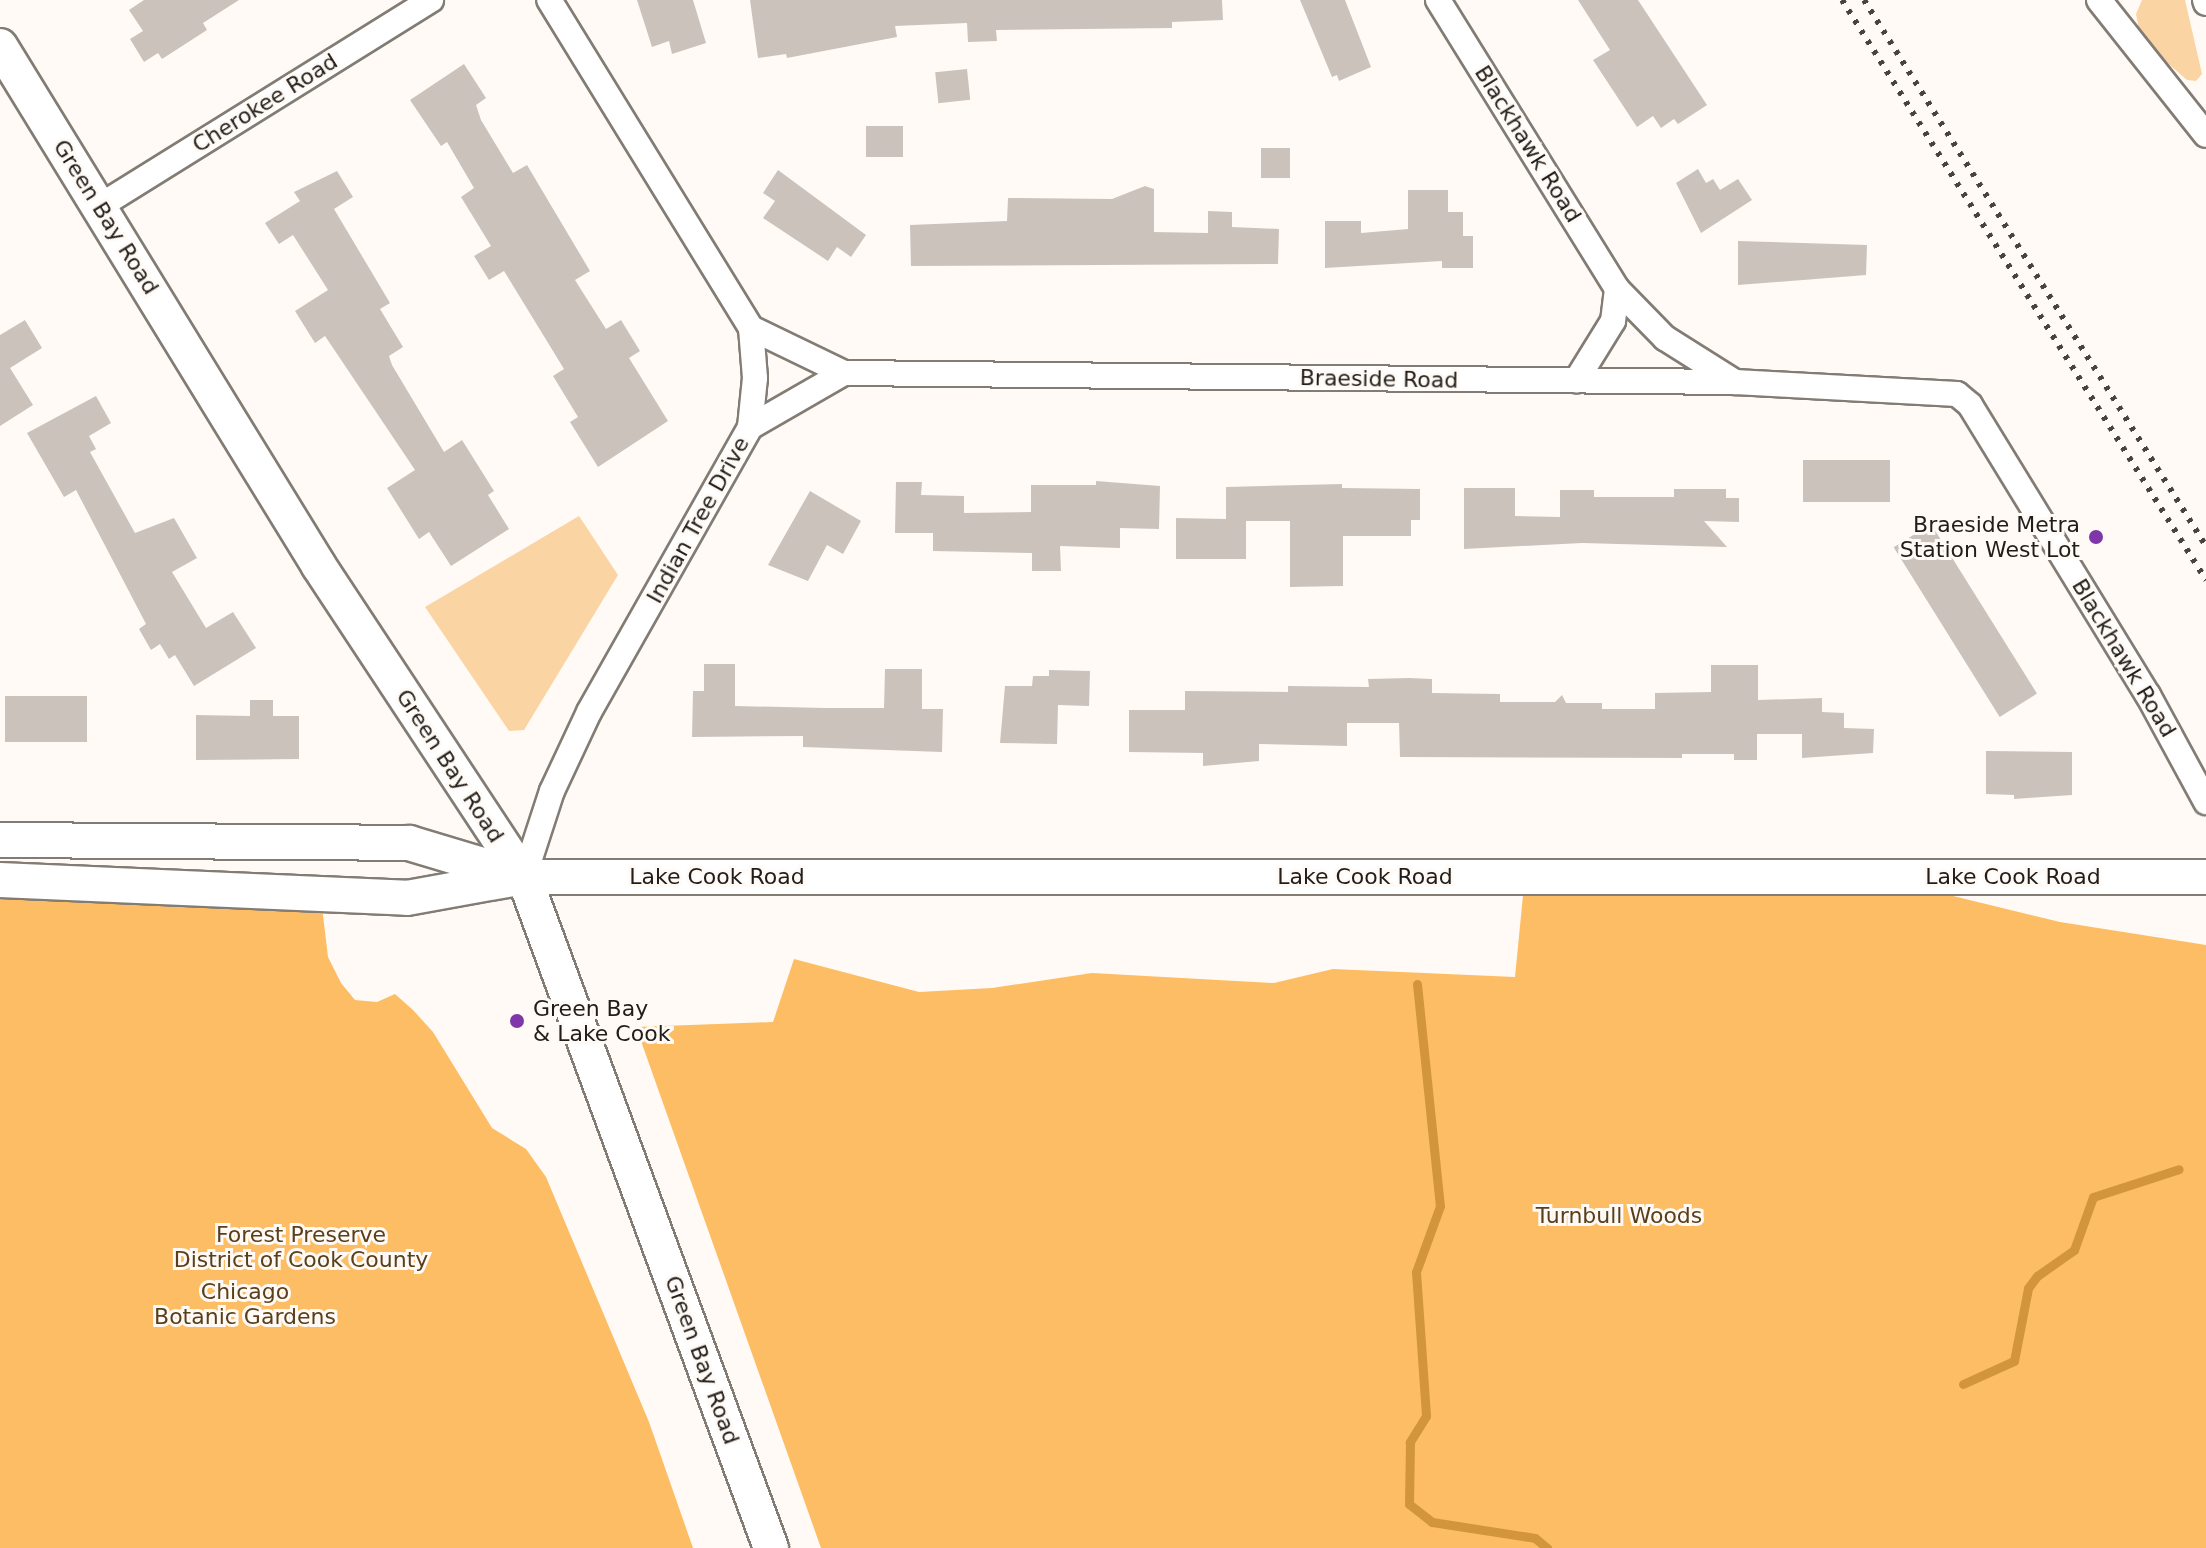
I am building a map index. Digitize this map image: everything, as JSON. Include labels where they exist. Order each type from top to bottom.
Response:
[{"type":"main road","name":"Green Bay Road","points":[[0,46],[319,566],[524,877],[771,1548]]},
{"type":"main road","name":"Lake Cook Road","points":[[0,840],[409,843],[524,877]]},
{"type":"main road","name":"Lake Cook Road","points":[[0,880],[407,898],[524,877],[2206,877]]},
{"type":"street","name":"Cherokee Road","points":[[100,206],[431,0]]},
{"type":"street","name":"Indian Tree Drive","points":[[524,877],[552,791],[589,712],[750,427],[755,378],[751,328],[549,0]]},
{"type":"street","name":"Blackhawk Road","points":[[1438,0],[1617,289],[1665,338],[1735,382]]},
{"type":"street","points":[[2099,0],[2206,135]]},
{"type":"street","points":[[1576,381],[1613,321],[1617,289]]},
{"type":"street","name":"Braeside Road","points":[[751,328],[844,373],[1735,382],[1914,388]]},
{"type":"street","points":[[750,427],[844,373]]},
{"type":"street","name":"Blackhawk Road","points":[[1914,388],[1957,394],[1970,405],[2148,695],[2206,802]]},
{"type":"shaded area","points":[[2142,0],[2185,0],[2202,74],[2196,81],[2187,80],[2163,59],[2139,29],[2136,14]]},
{"type":"shaded area","points":[[579,516],[618,575],[524,730],[509,731],[425,607]]},
{"type":"green space","name":"Turnbull Woods","points":[[1524,885],[1908,885],[2060,922],[2206,945],[2206,1548],[821,1548],[636,1027],[773,1022],[794,959],[919,992],[992,988],[1092,973],[1274,983],[1333,969],[1515,977]]},
{"type":"green space","name":"Forest Preserve District of Cook County","points":[[0,899],[322,907],[328,957],[341,983],[355,1000],[377,1002],[395,994],[413,1010],[433,1032],[492,1128],[526,1149],[546,1177],[649,1422],[693,1548],[0,1548]]},
{"type":"building","points":[[144,0],[239,0],[203,23],[207,30],[162,59],[158,53],[144,62],[130,39],[143,31],[129,10]]},
{"type":"building","points":[[637,0],[693,0],[706,43],[672,54],[669,41],[652,47]]},
{"type":"building","points":[[750,0],[1222,0],[1223,20],[1172,22],[1172,28],[996,30],[997,41],[968,42],[967,23],[895,26],[897,37],[787,58],[786,54],[758,58]]},
{"type":"building","points":[[1300,0],[1345,0],[1371,67],[1339,81],[1337,75],[1332,77]]},
{"type":"building","points":[[1578,0],[1638,0],[1707,105],[1678,124],[1674,119],[1661,128],[1653,116],[1637,127],[1593,60],[1610,50]]},
{"type":"building","points":[[464,64],[486,98],[476,105],[481,120],[513,173],[527,165],[590,271],[575,280],[606,329],[621,320],[640,351],[629,358],[668,421],[598,467],[570,422],[578,417],[553,376],[564,369],[504,271],[489,280],[474,256],[491,246],[461,197],[474,188],[447,142],[441,146],[410,100]]},
{"type":"building","points":[[967,69],[970,100],[938,103],[935,72]]},
{"type":"building","points":[[866,126],[903,126],[903,157],[866,157]]},
{"type":"building","points":[[1261,148],[1290,148],[1290,178],[1261,178]]},
{"type":"building","points":[[1698,169],[1706,183],[1713,179],[1720,190],[1738,179],[1752,200],[1701,233],[1676,183]]},
{"type":"building","points":[[778,170],[866,235],[851,257],[837,247],[828,261],[763,218],[775,201],[763,193]]},
{"type":"building","points":[[337,171],[353,197],[334,209],[390,303],[380,309],[403,347],[389,356],[392,365],[444,452],[462,440],[494,491],[488,495],[509,529],[451,566],[429,532],[419,539],[387,488],[415,470],[325,336],[315,343],[295,311],[328,290],[293,235],[279,244],[265,223],[300,201],[294,192]]},
{"type":"building","points":[[1145,186],[1154,189],[1154,232],[1208,233],[1208,211],[1232,212],[1232,227],[1279,229],[1278,264],[911,266],[910,225],[1007,221],[1008,198],[1112,199]]},
{"type":"building","points":[[1408,190],[1448,190],[1448,212],[1463,212],[1463,236],[1473,236],[1473,268],[1442,268],[1442,261],[1325,268],[1325,221],[1361,221],[1361,233],[1408,229]]},
{"type":"building","points":[[1738,241],[1867,245],[1866,275],[1738,285]]},
{"type":"building","points":[[25,320],[42,348],[10,368],[33,405],[0,426],[0,335]]},
{"type":"building","points":[[96,396],[111,423],[89,436],[96,449],[90,452],[135,533],[174,518],[197,558],[172,572],[206,628],[233,612],[256,648],[194,686],[175,655],[169,659],[160,644],[151,650],[139,629],[146,624],[76,490],[64,497],[27,433]]},
{"type":"building","points":[[1803,460],[1890,460],[1890,502],[1803,502]]},
{"type":"building","points":[[1096,481],[1160,486],[1159,529],[1120,528],[1120,548],[1060,546],[1061,571],[1032,571],[1032,553],[933,551],[933,533],[895,533],[896,482],[922,482],[921,495],[964,496],[964,513],[1031,512],[1031,485],[1096,485]]},
{"type":"building","points":[[1342,484],[1342,488],[1420,489],[1420,520],[1411,520],[1411,536],[1343,536],[1343,586],[1290,587],[1290,521],[1246,521],[1246,559],[1176,559],[1176,518],[1226,519],[1226,487]]},
{"type":"building","points":[[1464,488],[1515,488],[1515,516],[1560,517],[1560,490],[1594,490],[1594,497],[1674,497],[1674,489],[1726,489],[1726,498],[1739,498],[1739,522],[1704,521],[1727,547],[1582,543],[1464,549]]},
{"type":"building","points":[[810,491],[861,521],[843,554],[827,545],[808,581],[768,565]]},
{"type":"building","points":[[1931,524],[2037,694],[2000,717],[1894,547]]},
{"type":"building","points":[[704,664],[735,664],[735,706],[884,708],[885,669],[922,669],[922,709],[943,709],[942,752],[803,747],[803,736],[692,737],[693,691],[704,691]]},
{"type":"building","points":[[1711,665],[1758,665],[1758,700],[1822,698],[1822,712],[1844,713],[1844,728],[1874,729],[1873,753],[1802,758],[1802,734],[1757,734],[1757,760],[1734,760],[1734,754],[1682,754],[1682,758],[1400,757],[1399,723],[1347,723],[1347,746],[1259,744],[1259,761],[1203,766],[1203,753],[1129,752],[1129,710],[1185,710],[1185,691],[1288,692],[1288,686],[1369,687],[1368,679],[1409,678],[1432,679],[1432,693],[1500,694],[1500,702],[1555,702],[1562,695],[1566,703],[1602,703],[1602,709],[1655,709],[1655,693],[1711,692]]},
{"type":"building","points":[[1049,670],[1090,671],[1089,706],[1058,705],[1057,744],[1000,743],[1005,686],[1032,686],[1033,676],[1049,676]]},
{"type":"building","points":[[5,696],[87,696],[87,742],[5,742]]},
{"type":"building","points":[[250,700],[273,700],[273,716],[299,716],[299,759],[196,760],[196,715],[250,716]]},
{"type":"building","points":[[1986,751],[2072,752],[2072,795],[2014,799],[2014,795],[1986,794]]},
{"type":"waterway","points":[[1417,984],[1440,1206],[1416,1272],[1426,1416],[1410,1442],[1409,1504],[1432,1522],[1535,1538],[1547,1548]]},
{"type":"waterway","points":[[1963,1384],[2014,1361],[2028,1288],[2037,1276],[2074,1250],[2093,1197],[2179,1169]]},
{"type":"railway","points":[[1842,0],[2206,580]]},
{"type":"railway","points":[[1864,0],[2206,546]]},
{"type":"place","name":"Braeside Metra Station West Lot","points":[[2096,537]]},
{"type":"place","name":"Green Bay & Lake Cook","points":[[517,1021]]},
{"type":"park label","name":"Chicago Botanic Gardens","points":[[245,1304]]}]
